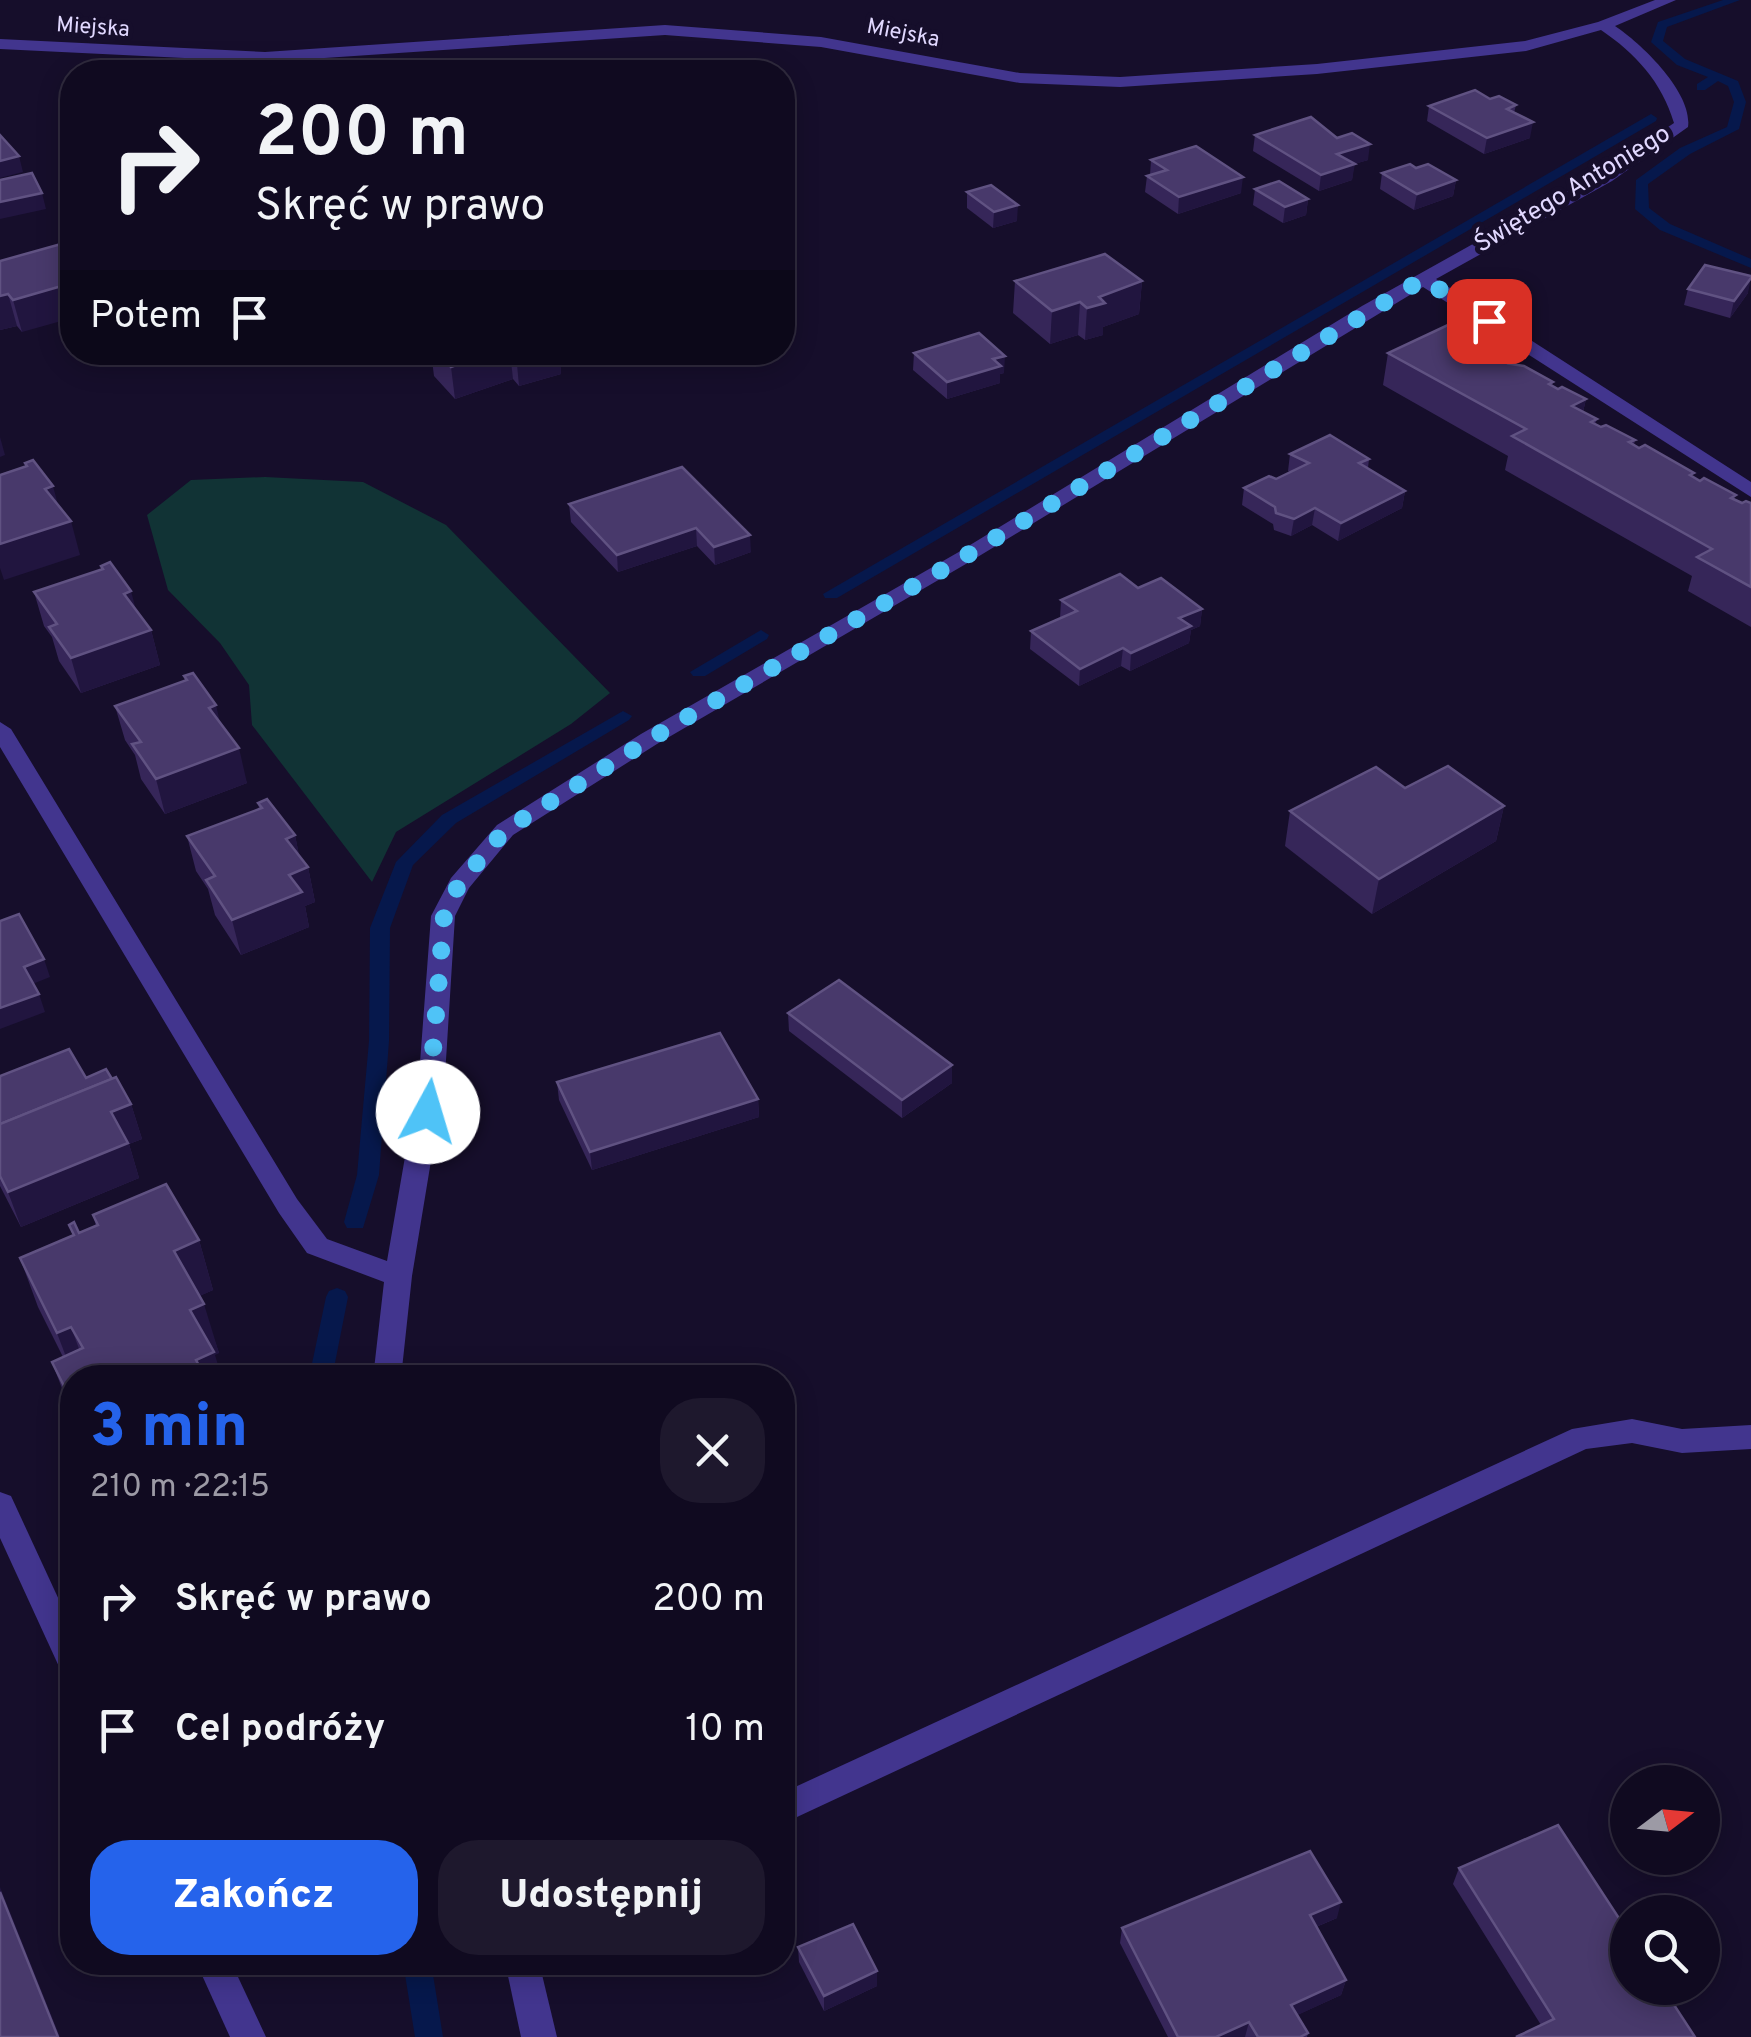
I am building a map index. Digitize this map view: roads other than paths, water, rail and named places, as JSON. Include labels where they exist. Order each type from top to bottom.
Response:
[{"type":"street","name":"Miejska","points":[[0,44],[265,56],[665,30],[821,42],[1020,78],[1120,82],[1486,52],[1526,46],[1603,25],[1668,0]]},
{"type":"street","name":"Świętego Antoniego","points":[[388,1365],[398,1276],[432,1076],[437,963],[444,916],[468,872],[505,830],[677,722],[964,557],[1423,279],[1606,177],[1682,124],[1673,98],[1645,59],[1603,25]]},
{"type":"street","points":[[1423,279],[1751,491]]},
{"type":"street","points":[[0,729],[288,1206],[317,1246],[398,1276]]},
{"type":"street","points":[[795,1803],[1582,1438],[1632,1430],[1682,1440],[1751,1437]]},
{"type":"street","points":[[0,1505],[60,1635]]},
{"type":"street","points":[[219,1975],[248,2037]]},
{"type":"street","points":[[525,1975],[539,2037]]},
{"type":"waterway","points":[[1717,76],[1681,62],[1657,42],[1662,25],[1734,0]]},
{"type":"waterway","points":[[1701,87],[1717,76]]},
{"type":"waterway","points":[[1717,76],[1734,84],[1740,102],[1733,129],[1685,151],[1641,183],[1642,209],[1665,227],[1751,264]]},
{"type":"waterway","points":[[831,594],[1651,118]]},
{"type":"waterway","points":[[699,672],[761,635]]},
{"type":"waterway","points":[[355,1222],[368,1175],[379,1041],[380,928],[405,862],[449,819],[623,716]]},
{"type":"waterway","points":[[323,1365],[337,1297]]},
{"type":"waterway","points":[[419,1975],[429,2037]]}]
